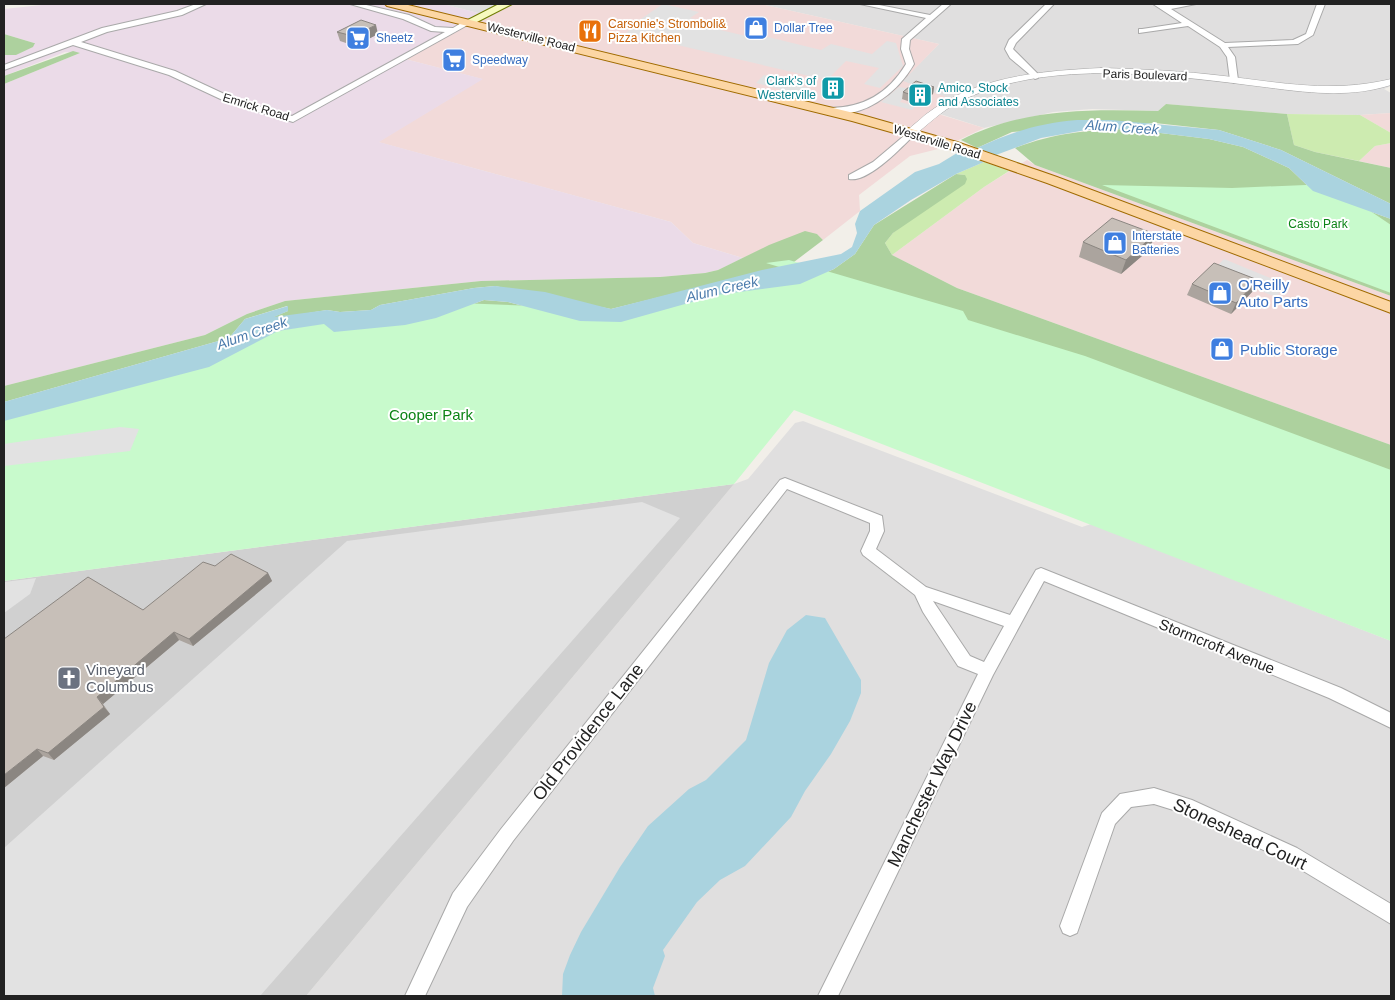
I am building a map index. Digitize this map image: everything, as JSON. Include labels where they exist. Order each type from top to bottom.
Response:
[{"type":"main road","name":"Westerville Road","points":[[391,4],[828,111],[952,145],[1391,308]]},
{"type":"main road","name":"Westerville Road","points":[[404,4],[469,22]]},
{"type":"main road","points":[[469,22],[507,4]]},
{"type":"street","points":[[4,68],[124,24],[165,16],[202,4]]},
{"type":"street","points":[[354,4],[406,17],[434,29],[456,29]]},
{"type":"street","points":[[864,4],[930,18]]},
{"type":"street","points":[[873,123],[868,110],[906,71],[910,64],[905,49],[906,40],[946,4]]},
{"type":"street","points":[[1035,76],[1013,56],[1009,49],[1012,42],[1050,4]]},
{"type":"street","points":[[1161,6],[1192,4]]},
{"type":"street","points":[[1223,46],[1295,42],[1309,35],[1321,4]]},
{"type":"street","points":[[1161,6],[1223,46],[1231,57],[1234,80]]},
{"type":"street","name":"Emrick Road","points":[[73,42],[172,73],[232,101],[293,119],[469,22]]},
{"type":"street","points":[[1142,31],[1190,24]]},
{"type":"street","name":"Paris Boulevard","points":[[911,133],[930,116],[954,100],[980,90],[1035,76],[1109,73],[1234,80],[1308,89],[1351,90],[1376,88],[1391,82]]},
{"type":"street","points":[[828,111],[850,111],[871,106]]},
{"type":"street","points":[[852,177],[866,172],[876,165],[911,133]]},
{"type":"street","name":"Old Providence Lane","points":[[415,996],[460,900],[513,828],[785,483],[877,520],[877,531],[868,551],[921,591]]},
{"type":"street","name":"Manchester Way Drive","points":[[828,996],[987,671],[1041,574]]},
{"type":"street","name":"Stormcroft Avenue","points":[[1041,574],[1335,693],[1391,721]]},
{"type":"street","points":[[921,591],[1015,623]]},
{"type":"street","points":[[921,591],[928,608],[964,661],[987,671]]},
{"type":"street","name":"Stoneshead Court","points":[[1070,926],[1108,819],[1126,800],[1154,796],[1186,806],[1291,854],[1391,916]]},
{"type":"shaded area","points":[[51,4],[443,4],[486,15],[405,59],[483,79],[379,142],[671,222],[693,243],[743,258],[718,270],[705,273],[660,277],[481,281],[285,301],[247,314],[205,335],[4,386],[4,84],[80,53],[65,52],[4,76],[4,55],[34,43],[4,34],[4,9]]},
{"type":"shaded area","points":[[443,4],[512,4],[486,15]]},
{"type":"shaded area","points":[[512,4],[761,4],[939,44],[903,81],[954,100],[935,113],[984,128],[942,148],[910,156],[859,195],[860,211],[823,240],[817,234],[770,245],[743,258],[693,243],[671,222],[378,142],[482,79],[405,59],[486,15]]},
{"type":"shaded area","points":[[663,4],[699,12],[690,18],[720,25],[716,29],[763,40],[768,37],[821,50],[831,44],[872,54],[887,41],[896,43],[903,66],[880,88],[864,84],[879,68],[846,61],[830,77],[818,78],[626,33],[639,24],[635,23]]},
{"type":"shaded area","points":[[761,4],[1391,4],[1391,86],[1384,89],[1391,93],[1391,113],[1360,115],[1287,114],[1166,104],[1158,111],[1092,109],[1053,112],[984,128],[934,112],[902,81],[939,44]]},
{"type":"shaded area","points":[[764,75],[810,88],[802,95],[756,83]]},
{"type":"shaded area","points":[[899,87],[911,89],[900,102],[916,106],[912,110],[881,102]]},
{"type":"shaded area","points":[[1391,113],[1391,133],[1360,115]]},
{"type":"shaded area","points":[[1391,143],[1391,168],[1359,161],[1375,146]]},
{"type":"shaded area","points":[[1027,160],[1035,165],[1391,296],[1391,445],[957,288],[892,255],[984,187]]},
{"type":"shaded area","points":[[1224,259],[1287,285],[1276,297],[1212,271]]},
{"type":"shaded area","points":[[803,421],[1082,527],[1091,524],[1391,641],[1391,996],[306,996],[734,484],[748,479],[795,423]]},
{"type":"shaded area","points":[[120,427],[139,429],[130,451],[4,466],[4,444]]},
{"type":"shaded area","points":[[734,484],[306,996],[4,996],[4,581]]},
{"type":"shaded area","points":[[642,502],[680,518],[260,996],[4,996],[4,848],[347,541]]},
{"type":"shaded area","points":[[36,578],[30,594],[4,613],[4,582]]},
{"type":"green space","points":[[4,34],[35,43],[33,47],[16,55],[5,55]]},
{"type":"green space","points":[[73,51],[80,53],[4,84],[4,76]]},
{"type":"green space","points":[[1166,104],[1287,114],[1294,145],[1315,152],[1391,168],[1391,204],[1281,150],[1219,130],[1155,123],[1012,132],[977,148],[961,140],[984,129],[1033,116],[1107,110],[1158,111]]},
{"type":"green space","points":[[1287,114],[1360,115],[1391,133],[1391,143],[1375,146],[1359,161],[1315,152],[1294,145]]},
{"type":"green space","points":[[1128,129],[1209,139],[1243,147],[1289,168],[1313,191],[1391,219],[1391,296],[1035,165],[1015,148],[1071,133]]},
{"type":"green space","points":[[984,162],[1009,171],[984,187],[892,255],[885,243],[893,233],[965,175],[956,174]]},
{"type":"green space","points":[[956,174],[965,175],[967,179],[965,184],[893,233],[885,243],[892,255],[957,288],[1391,445],[1391,474],[1185,396],[4,421],[436,318],[484,300],[508,302],[580,321],[800,284],[834,269],[855,254],[874,225]]},
{"type":"green space","name":"Casto Park","points":[[1330,184],[1391,225],[1391,293],[1102,185],[1232,188]]},
{"type":"green space","points":[[805,231],[817,234],[823,240],[790,265],[611,309],[495,286],[380,305],[371,310],[340,312],[327,310],[278,318],[273,317],[288,311],[287,306],[245,319],[229,338],[4,402],[4,386],[205,335],[247,314],[285,301],[481,281],[660,277],[705,273],[718,270],[769,245]]},
{"type":"green space","name":"Cooper Park","points":[[789,260],[963,311],[968,320],[1085,356],[1391,470],[1391,641],[794,410],[734,484],[4,581],[4,410],[225,341],[434,302],[535,306],[602,314],[786,269],[766,263]]},
{"type":"water","name":"Alum Creek","points":[[1077,120],[1111,120],[1219,130],[1281,150],[1391,204],[1391,219],[1313,191],[1289,168],[1243,147],[1209,139],[1128,129],[1086,130],[1041,138],[996,155],[977,148],[1026,129],[1050,123]]},
{"type":"water","name":"Alum Creek","points":[[957,153],[984,162],[956,174],[911,200],[874,225],[855,254],[834,269],[800,284],[717,295],[621,322],[580,321],[508,302],[484,300],[436,318],[405,325],[334,332],[324,324],[278,331],[209,367],[4,421],[4,402],[229,338],[245,319],[288,306],[288,311],[274,317],[327,310],[340,312],[371,310],[380,305],[495,286],[545,292],[611,309],[762,270],[841,254],[852,247],[857,233],[855,224],[860,211],[915,172],[939,164]]},
{"type":"water","points":[[806,615],[825,618],[861,680],[861,693],[850,721],[831,754],[805,791],[791,817],[745,866],[720,880],[697,902],[663,950],[665,956],[653,988],[655,996],[562,996],[563,974],[570,955],[581,932],[620,867],[648,826],[689,789],[706,780],[746,740],[769,663],[787,630]]},
{"type":"building","points":[[361,20],[376,25],[353,36],[337,32]]},
{"type":"building","points":[[916,81],[934,87],[917,97],[903,92]]},
{"type":"building","points":[[1112,218],[1155,234],[1126,260],[1083,242]]},
{"type":"building","points":[[1214,263],[1258,280],[1236,303],[1192,284]]},
{"type":"building","name":"Vineyard Columbus","points":[[231,554],[268,573],[189,639],[174,632],[97,697],[104,707],[48,753],[37,749],[4,775],[4,639],[88,577],[143,610],[203,562],[215,566]]},
{"type":"place","name":"Dollar Tree","points":[[756,28]]},
{"type":"place","name":"Carsonie's Stromboli& Pizza Kitchen","points":[[590,31]]},
{"type":"place","name":"Sheetz","points":[[358,38]]},
{"type":"place","name":"Speedway","points":[[454,60]]},
{"type":"place","name":"Clark's of Westerville","points":[[833,88]]},
{"type":"place","name":"Amico, Stock and Associates","points":[[920,95]]},
{"type":"place","name":"Interstate Batteries","points":[[1115,243]]},
{"type":"place","name":"O'Reilly Auto Parts","points":[[1220,293]]},
{"type":"place","name":"Public Storage","points":[[1222,349]]},
{"type":"place","name":"Vineyard Columbus","points":[[69,678]]}]
